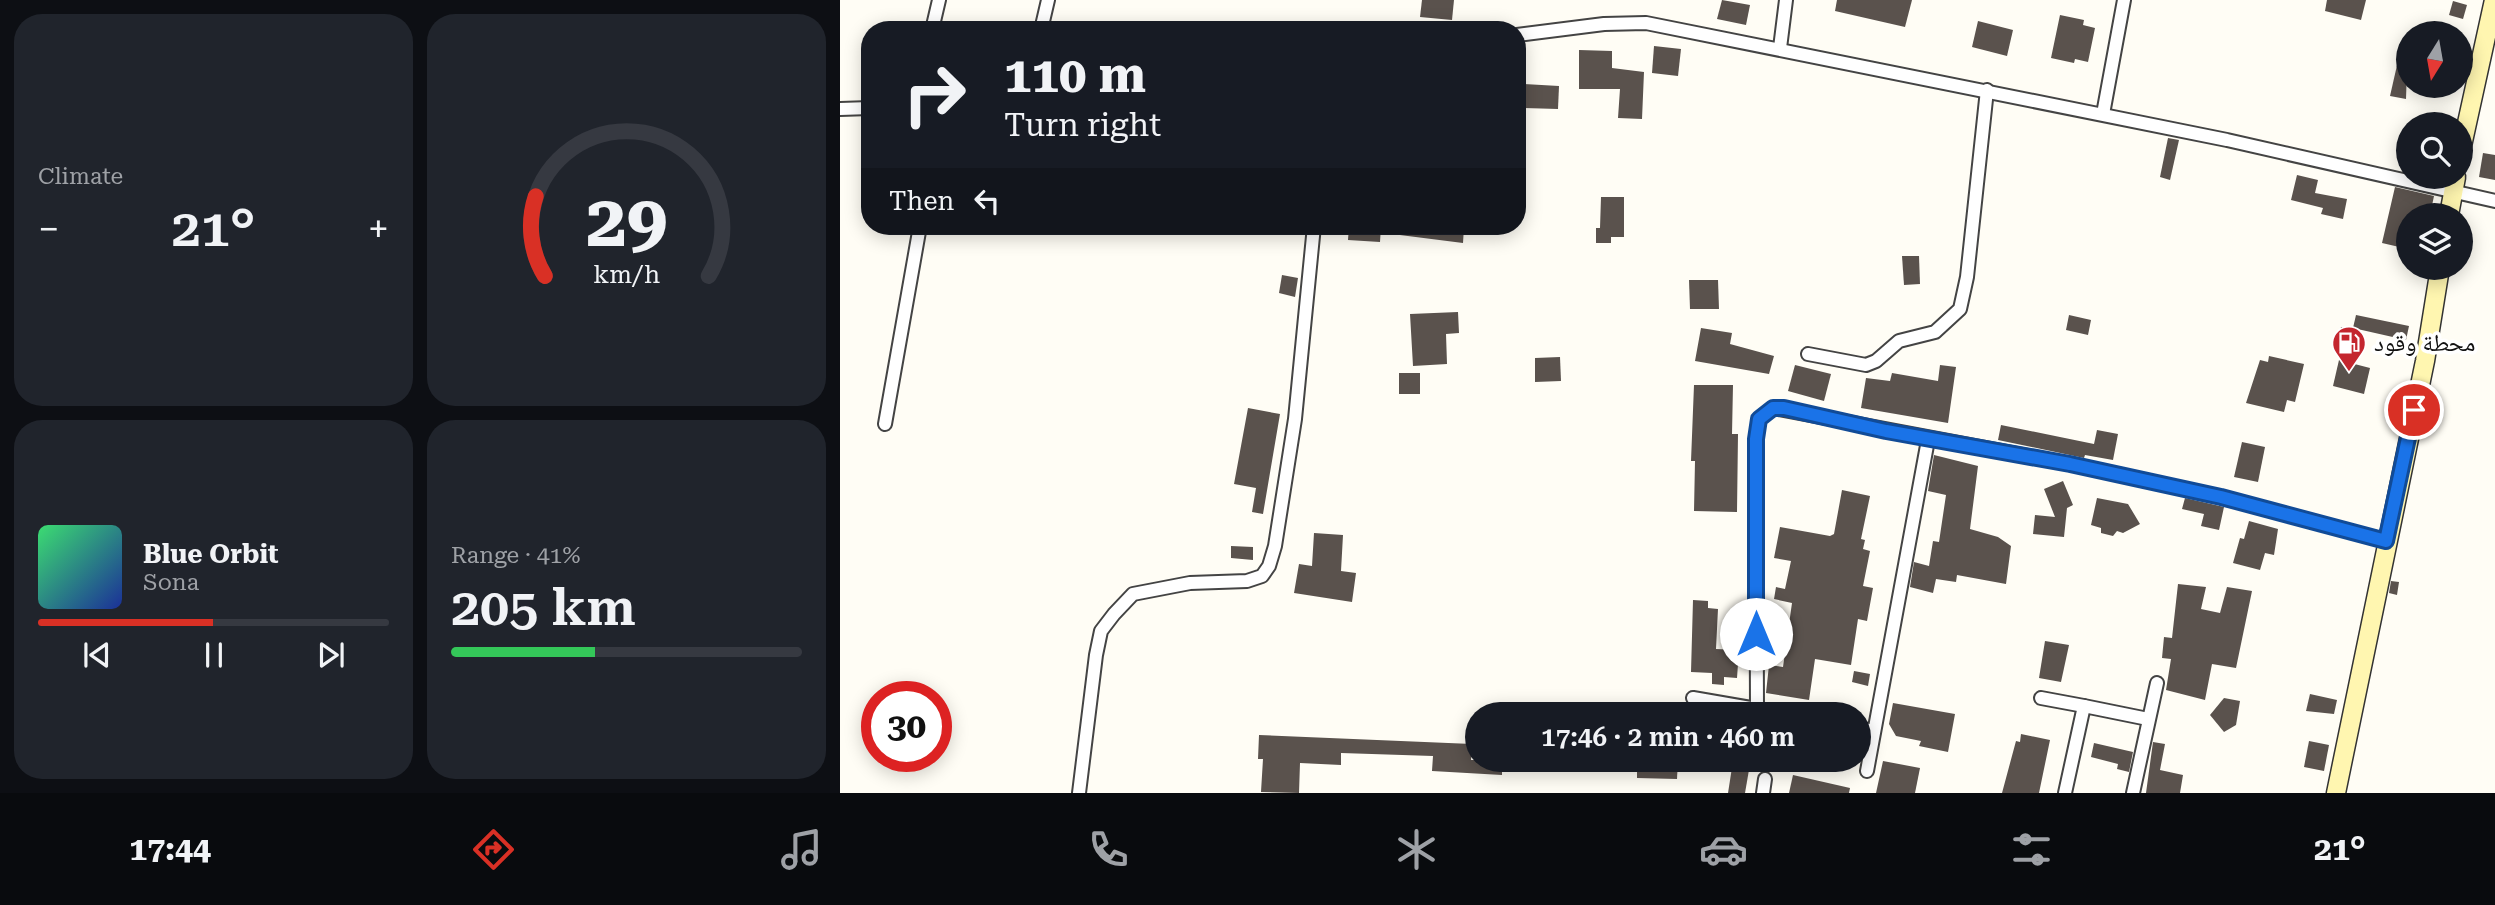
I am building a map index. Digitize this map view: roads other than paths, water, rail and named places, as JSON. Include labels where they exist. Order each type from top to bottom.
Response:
[{"type":"main road","points":[[2469,112],[2494,0]]},
{"type":"main road","points":[[2336,793],[2425,361],[2438,280]]},
{"type":"street","points":[[934,21],[939,0]]},
{"type":"street","points":[[1043,21],[1048,0]]},
{"type":"street","points":[[1780,48],[1786,0]]},
{"type":"street","points":[[2103,114],[2124,0]]},
{"type":"street","points":[[1526,34],[1604,24],[1646,23],[2396,172]]},
{"type":"street","points":[[1808,354],[1866,365],[1876,361],[1899,341],[1935,332],[1960,309],[1968,277],[1987,90]]},
{"type":"street","points":[[840,109],[861,108]]},
{"type":"street","points":[[2468,189],[2495,201]]},
{"type":"street","points":[[885,425],[918,235]]},
{"type":"street","points":[[1079,793],[1096,655],[1101,631],[1114,614],[1133,594],[1190,583],[1247,581],[1262,576],[1269,566],[1275,546],[1295,419],[1313,235]]},
{"type":"street","points":[[1757,702],[1756,439],[1759,419],[1773,408],[1784,408],[1928,440],[2058,462],[2208,494],[2386,541]]},
{"type":"street","points":[[1871,748],[1928,440]]},
{"type":"street","points":[[2133,793],[2157,683]]},
{"type":"street","points":[[1693,698],[1719,702]]},
{"type":"street","points":[[2040,698],[2148,719]]},
{"type":"street","points":[[2065,793],[2084,706]]},
{"type":"street","points":[[1763,793],[1765,779]]},
{"type":"place","name":"محطة وقود","points":[[2349,373]]}]
